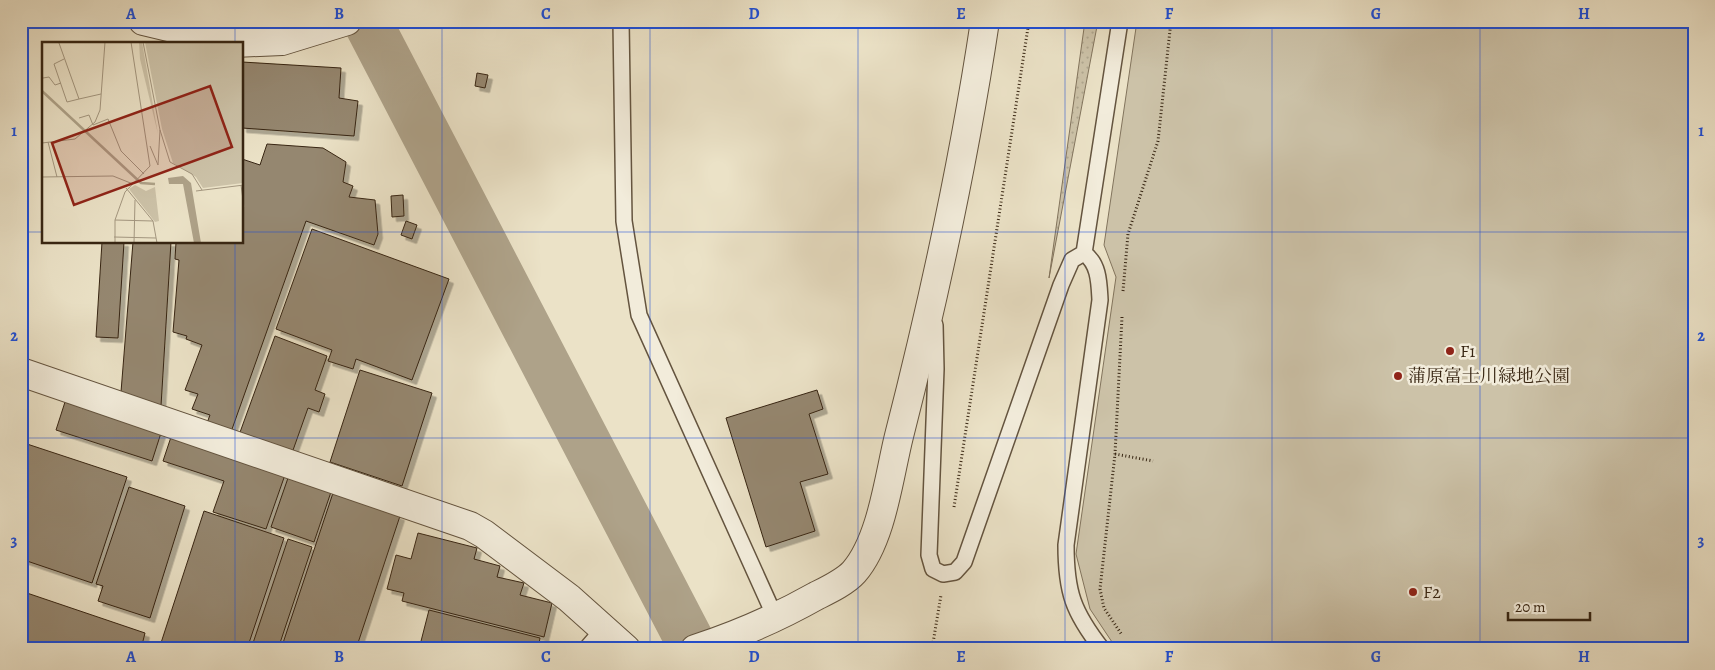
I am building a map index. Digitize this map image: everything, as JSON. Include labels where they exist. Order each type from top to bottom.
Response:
[{"type":"street","points":[[143,21],[231,42]]},
{"type":"street","points":[[695,649],[738,635],[776,619],[853,573],[862,560],[879,516],[934,296],[970,117],[985,21]]},
{"type":"street","points":[[244,43],[282,41],[338,25]]},
{"type":"street","points":[[21,372],[470,526],[500,545],[604,628],[626,649]]},
{"type":"lane","points":[[621,21],[624,221],[639,315],[776,619]]},
{"type":"lane","points":[[1084,253],[1120,21]]},
{"type":"lane","points":[[934,296],[936,369],[929,555],[933,569],[943,574],[955,572],[964,562],[1060,285],[1072,260],[1084,253]]},
{"type":"lane","points":[[1084,253],[1091,258],[1096,269],[1100,300],[1066,545],[1066,567],[1075,609],[1084,626],[1102,649]]},
{"type":"lane","points":[[586,649],[604,628]]},
{"type":"path","points":[[954,508],[1028,21]]},
{"type":"path","points":[[1122,299],[1128,234],[1158,141],[1171,21]]},
{"type":"path","points":[[1122,309],[1115,454],[1100,589],[1104,608],[1122,635]]},
{"type":"path","points":[[1115,454],[1153,461]]},
{"type":"path","points":[[932,649],[937,621]]},
{"type":"shaded area","points":[[1085,21],[1098,21],[1049,278]]},
{"type":"shaded area","name":"蒲原富士川緑地公園","points":[[1137,21],[1694,21],[1694,649],[1118,649],[1114,645],[1090,609],[1076,554],[1116,277],[1104,245]]},
{"type":"building","points":[[244,62],[341,68],[339,98],[358,101],[354,136],[244,128]]},
{"type":"building","points":[[477,73],[488,75],[485,88],[475,86]]},
{"type":"building","points":[[267,144],[323,148],[346,162],[343,182],[353,186],[349,197],[375,200],[378,234],[374,245],[306,221],[231,432],[207,423],[210,415],[192,409],[198,394],[185,390],[202,345],[186,339],[187,336],[173,332],[179,260],[175,259],[176,244],[244,244],[244,160],[260,165]]},
{"type":"building","points":[[403,195],[404,216],[392,217],[391,196]]},
{"type":"building","points":[[406,221],[417,225],[412,239],[401,235]]},
{"type":"building","points":[[312,229],[449,279],[412,380],[356,359],[353,369],[328,361],[332,350],[276,329]]},
{"type":"building","points":[[102,244],[124,244],[118,338],[96,337]]},
{"type":"building","points":[[133,244],[171,244],[161,406],[121,392]]},
{"type":"building","points":[[275,336],[327,356],[315,390],[325,394],[319,412],[308,408],[292,453],[239,435]]},
{"type":"building","points":[[360,370],[432,393],[402,486],[330,462]]},
{"type":"building","points":[[817,390],[823,409],[809,414],[828,474],[800,482],[815,531],[766,547],[726,418]]},
{"type":"building","points":[[65,402],[161,433],[152,461],[56,430]]},
{"type":"building","points":[[172,434],[286,472],[266,529],[213,512],[224,481],[163,461]]},
{"type":"building","points":[[21,442],[127,477],[92,583],[21,559]]},
{"type":"building","points":[[288,478],[331,492],[314,542],[271,527]]},
{"type":"building","points":[[129,487],[185,506],[150,618],[98,601],[103,586],[96,584]]},
{"type":"building","points":[[333,493],[400,516],[356,649],[281,649]]},
{"type":"building","points":[[204,511],[284,538],[247,649],[159,649]]},
{"type":"building","points":[[418,533],[477,548],[474,559],[500,566],[497,577],[524,583],[520,595],[552,603],[544,637],[402,601],[404,593],[387,589],[396,555],[411,559]]},
{"type":"building","points":[[288,539],[312,547],[278,649],[251,649]]},
{"type":"building","points":[[21,591],[145,633],[141,649],[21,649]]},
{"type":"building","points":[[429,610],[540,638],[538,649],[419,649]]},
{"type":"waterway","points":[[367,21],[694,649]]},
{"type":"place","name":"F1","points":[[1450,351]]},
{"type":"place","name":"蒲原富士川緑地公園","points":[[1398,376]]},
{"type":"place","name":"F2","points":[[1413,592]]}]
